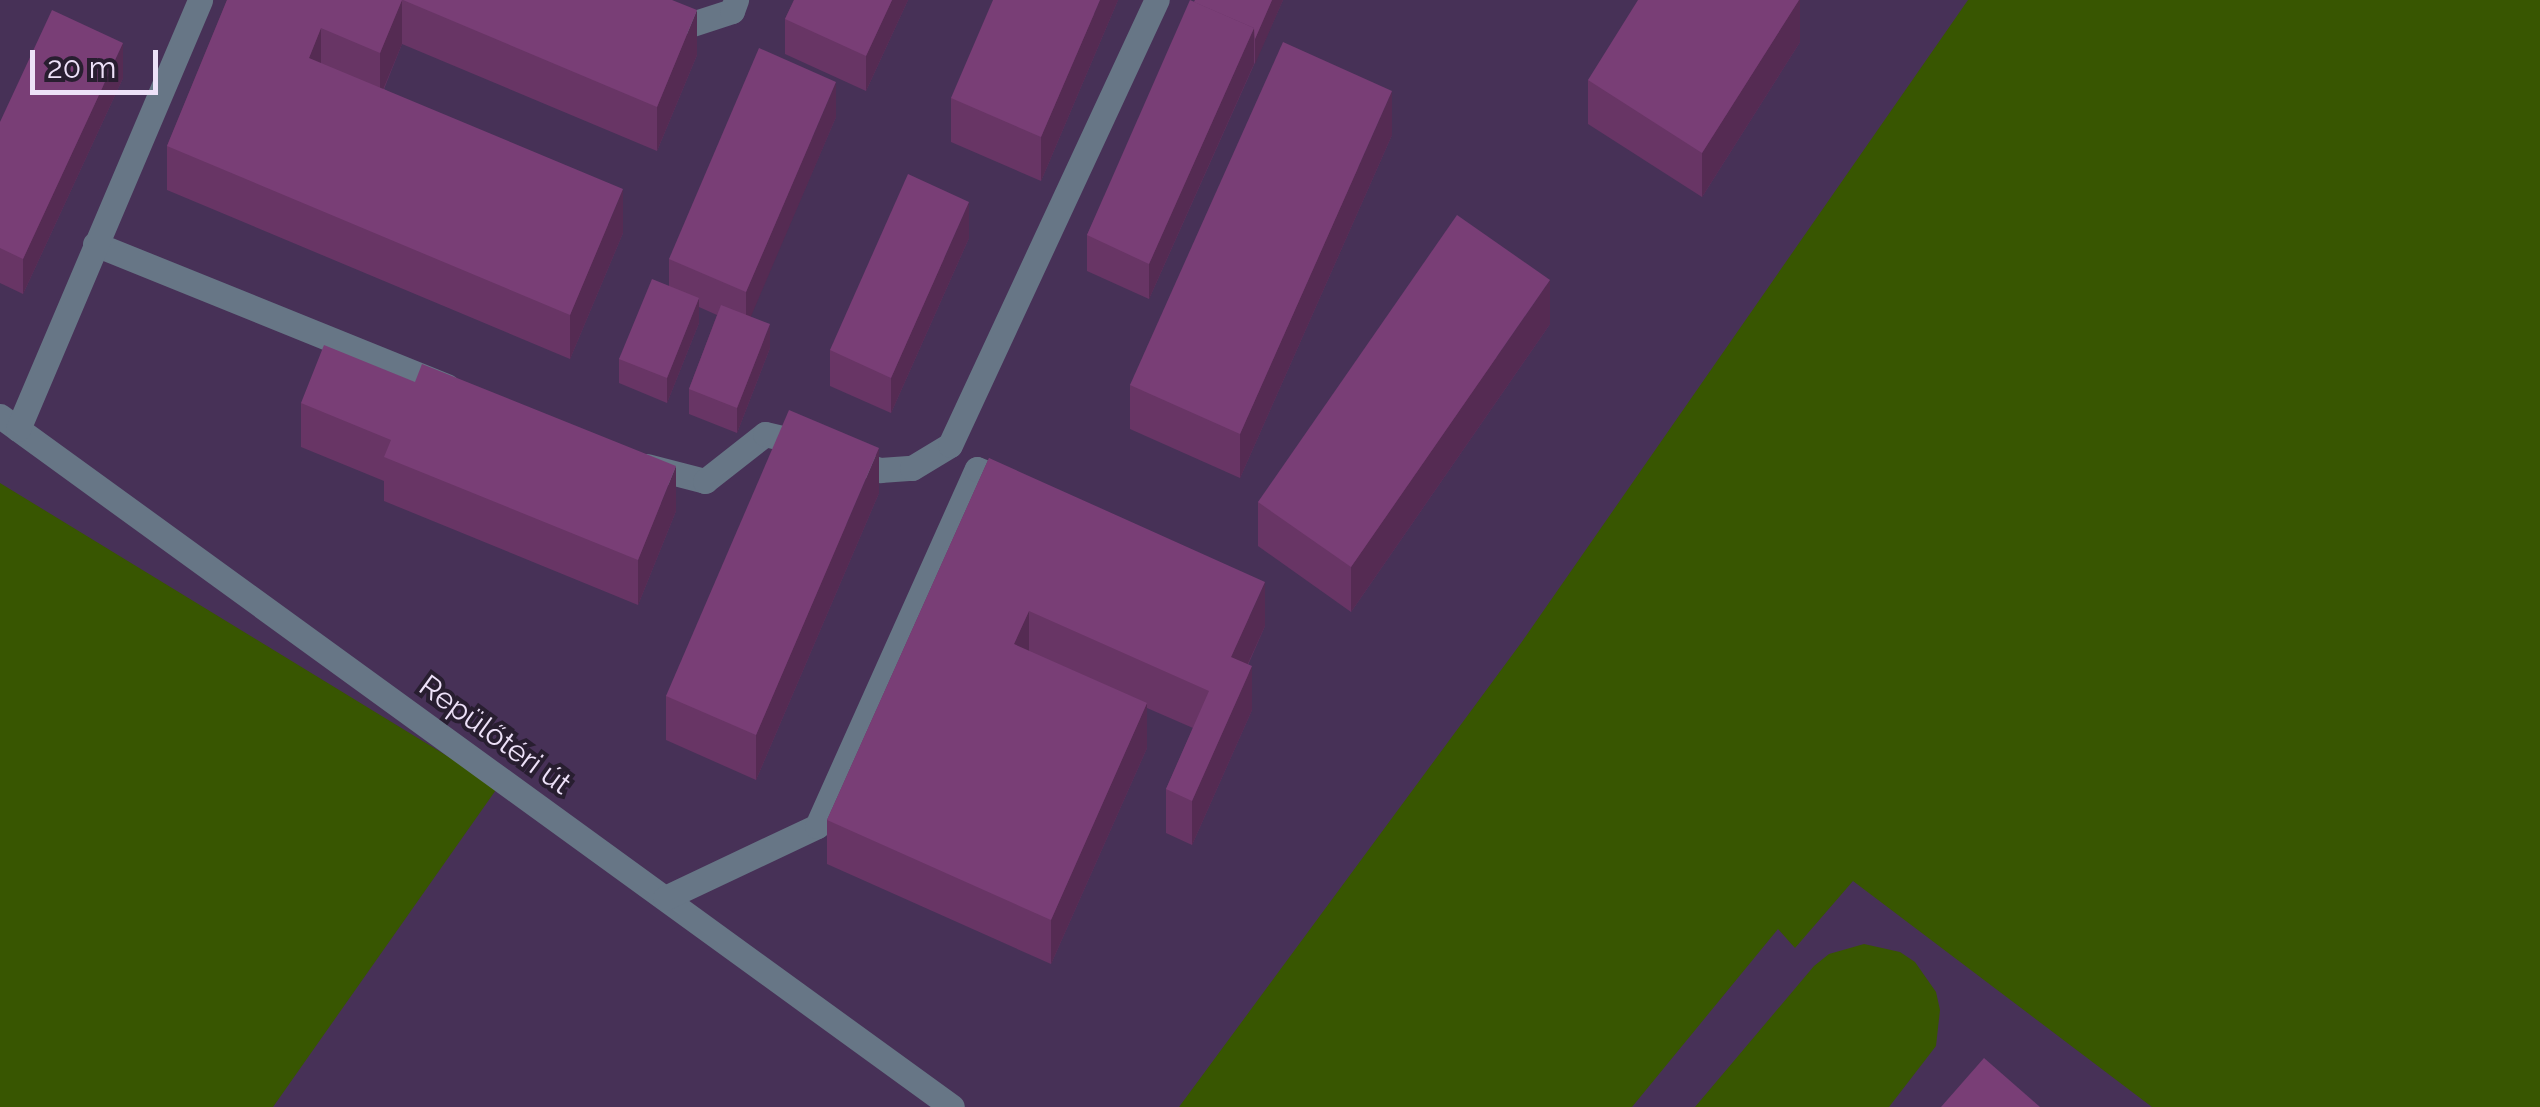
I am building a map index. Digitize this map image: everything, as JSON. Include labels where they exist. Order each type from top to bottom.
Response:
[{"type":"street","points":[[9,423],[96,244],[200,0]]},
{"type":"street","points":[[615,0],[660,19],[689,25],[732,12],[736,0]]},
{"type":"street","points":[[629,459],[666,474],[705,480],[765,434],[786,436],[880,470],[912,468],[950,445],[1157,0]]},
{"type":"street","points":[[96,244],[464,392]]},
{"type":"street","name":"Repülőtéri út","points":[[9,423],[952,1107]]},
{"type":"street","points":[[665,898],[816,826],[977,468],[1032,490]]},
{"type":"green space","points":[[1968,0],[2540,0],[2540,1107],[2152,1107],[1853,881],[1795,948],[1778,929],[1632,1107],[1179,1107],[1521,643]]},
{"type":"green space","points":[[0,483],[498,787],[273,1107],[0,1107]]},
{"type":"green space","points":[[1864,944],[1900,952],[1915,962],[1936,992],[1940,1010],[1936,1046],[1889,1107],[1695,1107],[1814,966],[1829,954]]},
{"type":"building","points":[[227,0],[402,0],[380,53],[321,28],[309,58],[623,189],[570,315],[167,146]]},
{"type":"building","points":[[403,0],[672,0],[697,10],[657,107]]},
{"type":"building","points":[[794,0],[892,0],[866,56],[785,19]]},
{"type":"building","points":[[993,0],[1100,0],[1041,137],[951,98]]},
{"type":"building","points":[[1190,0],[1254,28],[1149,264],[1087,235]]},
{"type":"building","points":[[1195,0],[1272,0],[1255,39],[1254,28]]},
{"type":"building","points":[[1638,0],[1799,0],[1702,153],[1588,80]]},
{"type":"building","points":[[52,10],[123,43],[23,259],[0,248],[0,122]]},
{"type":"building","points":[[1283,42],[1392,91],[1240,434],[1130,385]]},
{"type":"building","points":[[759,48],[836,82],[746,292],[669,259]]},
{"type":"building","points":[[908,174],[969,202],[891,378],[830,350]]},
{"type":"building","points":[[1457,215],[1550,280],[1351,567],[1258,502]]},
{"type":"building","points":[[652,279],[699,298],[667,378],[619,359]]},
{"type":"building","points":[[721,305],[770,324],[737,408],[689,389]]},
{"type":"building","points":[[324,345],[415,382],[422,364],[676,466],[638,560],[384,457],[391,440],[301,403]]},
{"type":"building","points":[[789,410],[879,448],[756,735],[666,696]]},
{"type":"building","points":[[989,458],[1265,582],[1231,657],[1252,666],[1192,801],[1166,789],[1209,691],[1029,611],[1014,644],[1147,703],[1051,920],[827,820]]},
{"type":"building","points":[[1984,1058],[2040,1107],[1941,1107]]}]
